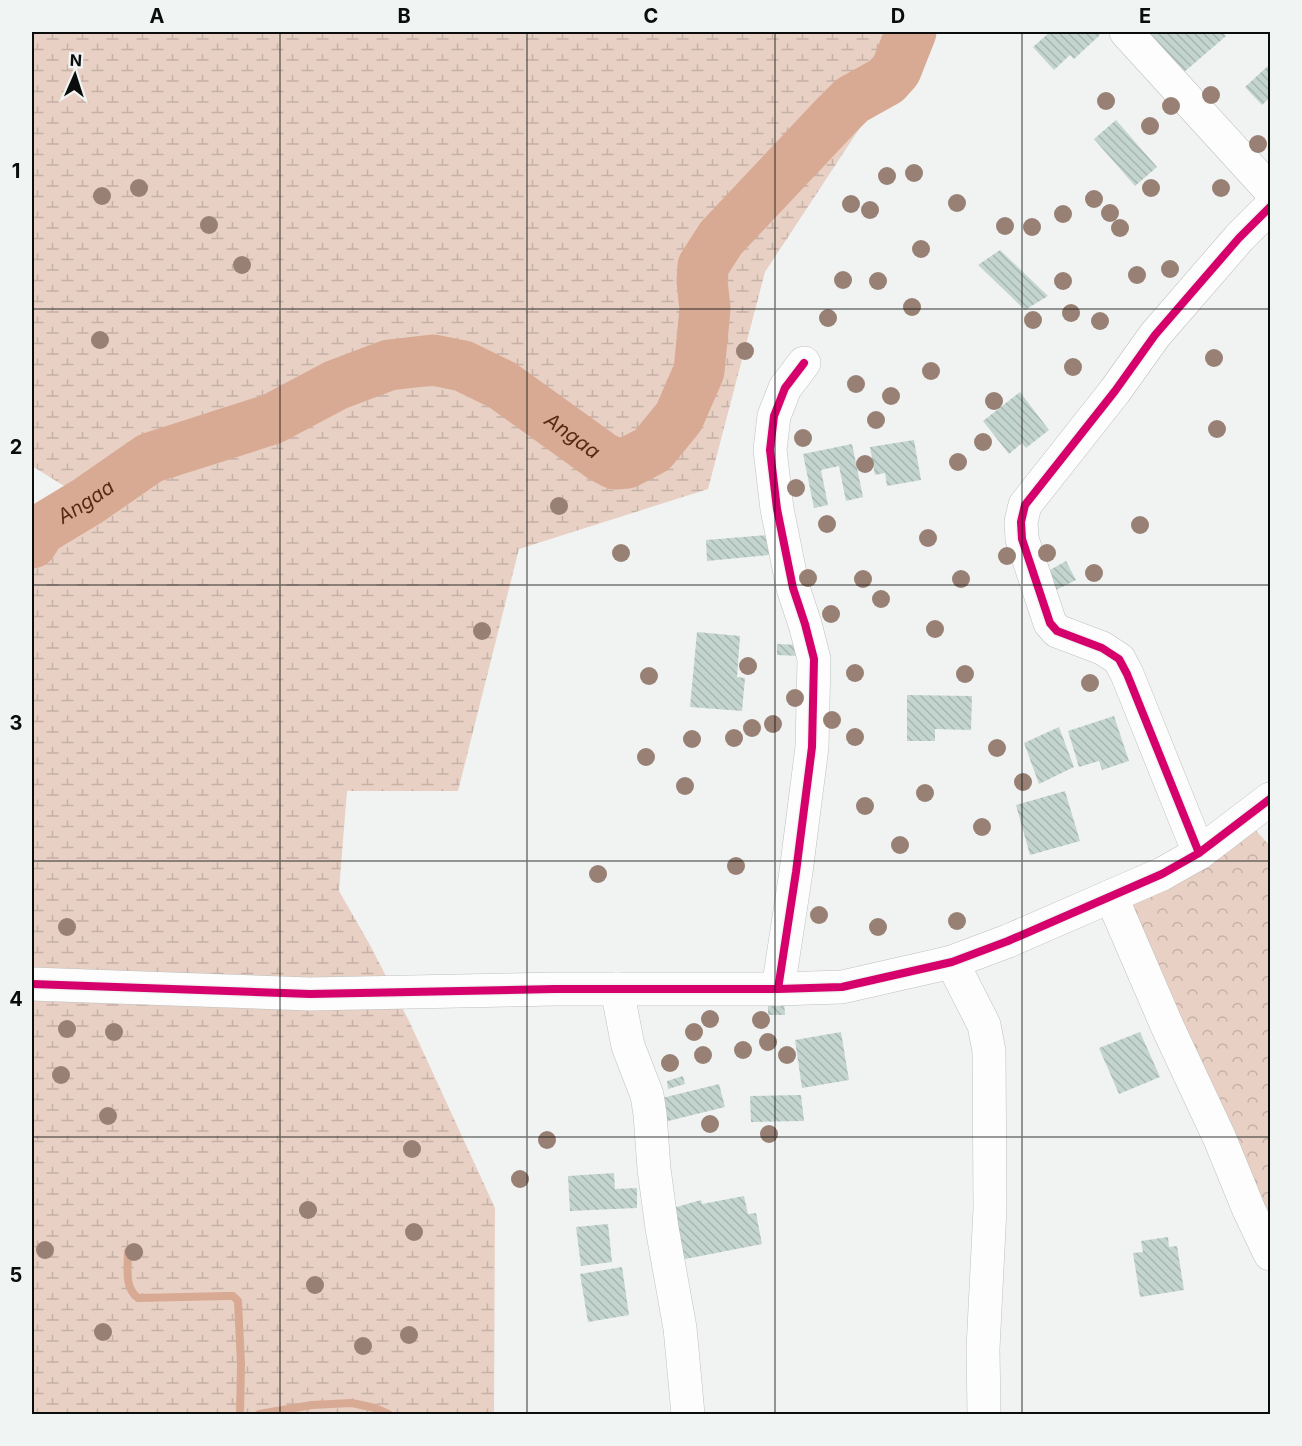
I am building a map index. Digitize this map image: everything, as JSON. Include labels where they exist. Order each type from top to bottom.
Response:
[{"type":"street","points":[[1126,32],[1270,190]]},
{"type":"street","points":[[1198,853],[1119,659],[1102,648],[1057,631],[1050,623],[1022,539],[1021,522],[1025,505],[1115,391],[1155,335],[1239,238],[1270,207]]},
{"type":"street","points":[[778,989],[812,747],[814,659],[793,588],[777,509],[770,450],[774,417],[785,388],[804,363]]},
{"type":"street","points":[[34,984],[310,994],[842,987],[952,962],[1008,941],[1162,874],[1198,853],[1270,799]]},
{"type":"street","points":[[1111,896],[1270,1254]]},
{"type":"street","points":[[952,962],[984,1025],[989,1051],[990,1208],[983,1349],[984,1414]]},
{"type":"street","points":[[616,989],[628,1046],[647,1095],[662,1228],[680,1328],[688,1414]]},
{"type":"green space","points":[[32,32],[923,32],[765,272],[708,489],[519,549],[458,791],[347,791],[339,891],[409,1021],[495,1208],[494,1414],[32,1414],[32,543],[40,530],[88,501],[32,466]]},
{"type":"green space","points":[[1250,824],[1270,846],[1270,1258],[1113,895]]},
{"type":"building","points":[[1050,32],[1097,32],[1100,35],[1074,59],[1070,55],[1054,70],[1033,47]]},
{"type":"building","points":[[1222,32],[1226,36],[1183,73],[1149,33]]},
{"type":"building","points":[[1270,64],[1270,98],[1262,105],[1245,87]]},
{"type":"building","points":[[1116,120],[1157,167],[1135,186],[1094,139]]},
{"type":"building","points":[[1000,250],[1048,296],[1025,310],[978,265]]},
{"type":"building","points":[[1020,392],[1049,430],[1026,448],[1022,443],[1009,454],[983,421]]},
{"type":"building","points":[[914,440],[921,480],[887,486],[885,473],[875,475],[870,447]]},
{"type":"building","points":[[852,444],[863,497],[846,501],[839,466],[821,470],[828,505],[814,508],[803,454]]},
{"type":"building","points":[[768,535],[769,555],[707,561],[706,540]]},
{"type":"building","points":[[1066,561],[1076,580],[1050,593],[1041,575]]},
{"type":"building","points":[[697,632],[740,636],[737,677],[745,678],[742,711],[690,707]]},
{"type":"building","points":[[777,644],[799,645],[799,656],[777,655]]},
{"type":"building","points":[[907,695],[972,696],[971,730],[935,729],[935,741],[907,741]]},
{"type":"building","points":[[1114,716],[1129,761],[1102,770],[1099,761],[1079,767],[1068,731]]},
{"type":"building","points":[[1059,727],[1074,767],[1039,784],[1024,743]]},
{"type":"building","points":[[1065,791],[1080,841],[1030,855],[1016,805]]},
{"type":"building","points":[[784,1001],[785,1015],[768,1015],[768,1002]]},
{"type":"building","points":[[841,1032],[849,1080],[802,1088],[795,1040]]},
{"type":"building","points":[[1140,1032],[1160,1077],[1119,1094],[1099,1048]]},
{"type":"building","points":[[683,1076],[685,1084],[668,1089],[667,1081]]},
{"type":"building","points":[[719,1084],[725,1107],[664,1122],[658,1099]]},
{"type":"building","points":[[801,1095],[804,1121],[751,1122],[750,1096]]},
{"type":"building","points":[[614,1173],[615,1189],[637,1188],[637,1208],[570,1211],[568,1176]]},
{"type":"building","points":[[744,1196],[748,1214],[756,1213],[762,1244],[675,1261],[666,1210],[701,1200],[702,1204]]},
{"type":"building","points":[[608,1224],[612,1262],[581,1266],[576,1227]]},
{"type":"building","points":[[1168,1237],[1169,1247],[1177,1246],[1184,1290],[1140,1297],[1133,1253],[1143,1252],[1141,1241]]},
{"type":"building","points":[[622,1267],[629,1315],[588,1322],[580,1274]]},
{"type":"waterway","name":"Angaa","points":[[32,543],[40,530],[88,501],[150,458],[272,419],[336,385],[389,365],[433,360],[463,366],[502,385],[615,464],[627,463],[652,450],[679,417],[699,371],[705,309],[703,266],[721,238],[835,117],[852,100],[886,81],[896,70],[911,32]]},
{"type":"waterway","points":[[128,1252],[129,1283],[138,1298],[233,1296],[238,1301],[241,1364],[240,1414]]},
{"type":"waterway","points":[[259,1414],[312,1405],[352,1403],[375,1408],[388,1414]]},
{"type":"cycle path","points":[[1199,853],[1119,659],[1102,648],[1057,631],[1050,623],[1022,539],[1021,522],[1025,505],[1115,391],[1155,335],[1239,238],[1270,207]]},
{"type":"cycle path","points":[[778,989],[812,747],[814,659],[793,588],[777,509],[770,450],[774,416],[785,388],[804,363]]},
{"type":"cycle path","points":[[32,984],[310,994],[842,987],[952,962],[1008,941],[1162,874],[1199,853],[1270,799]]}]
